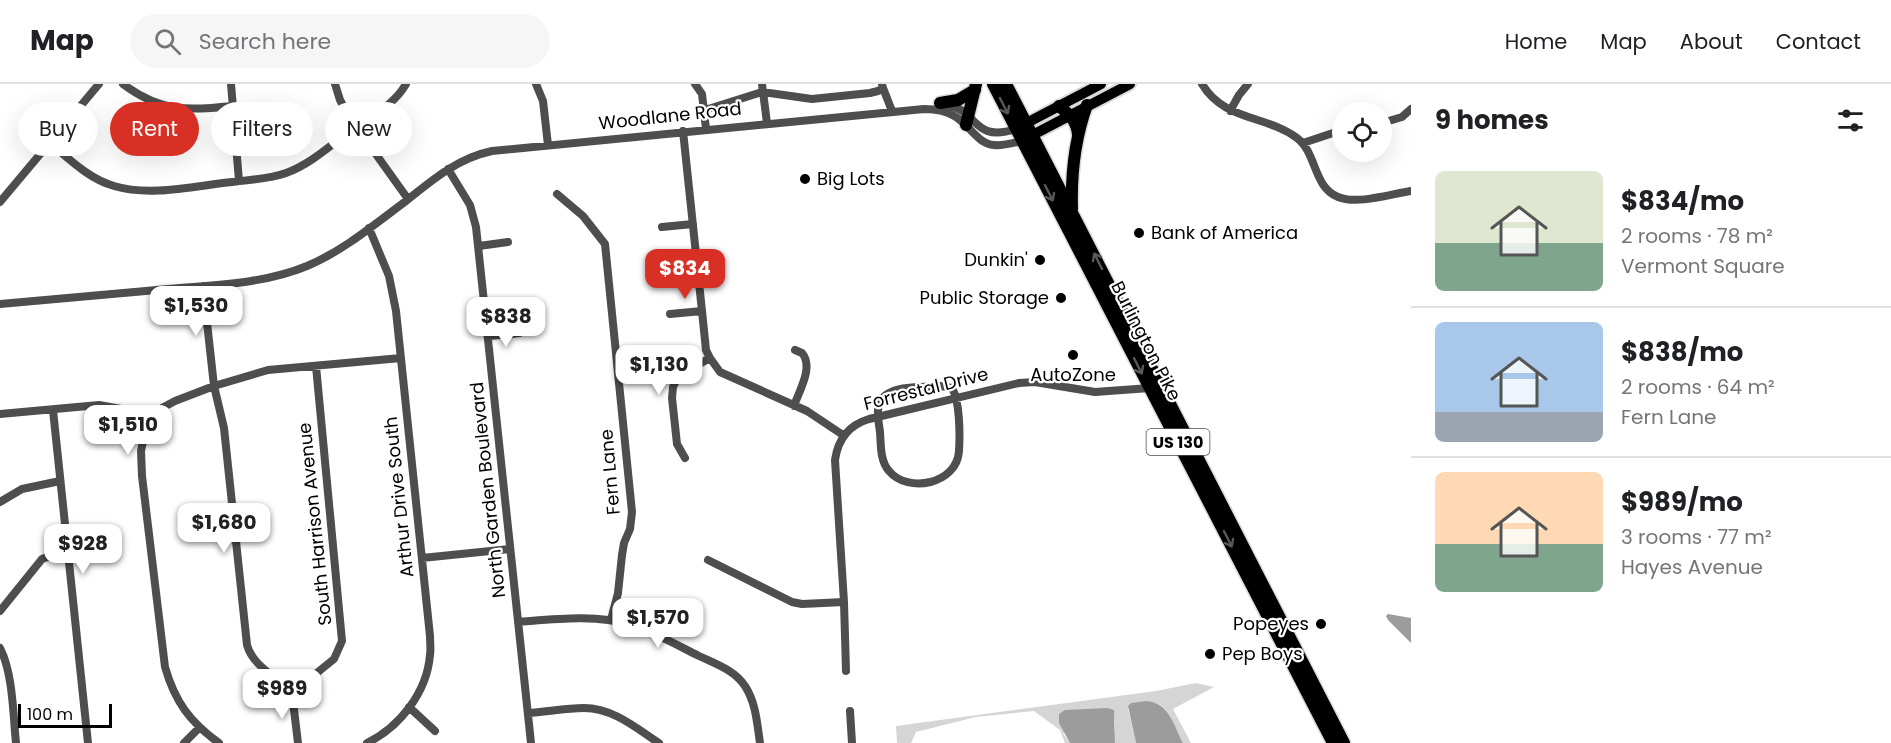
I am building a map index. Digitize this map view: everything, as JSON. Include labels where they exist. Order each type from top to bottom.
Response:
[{"type":"highway","name":"Burlington Pike","points":[[993,84],[1021,126]]},
{"type":"highway","name":"Burlington Pike","points":[[1006,84],[1021,126],[1150,388],[1333,743]]},
{"type":"highway","points":[[940,102],[958,100],[975,87]]},
{"type":"highway","points":[[967,121],[975,87]]},
{"type":"highway","points":[[1072,213],[1071,191],[1078,139],[1088,105]]},
{"type":"highway","points":[[1059,106],[1069,115],[1077,128],[1078,139]]},
{"type":"highway","name":"Burlington Pike","points":[[1027,138],[1072,213],[1344,743]]},
{"type":"main road","points":[[1021,126],[1101,84]]},
{"type":"main road","points":[[1027,138],[1130,84]]},
{"type":"street","points":[[84,102],[99,84]]},
{"type":"street","points":[[123,84],[154,102],[178,109],[211,108]]},
{"type":"street","points":[[231,84],[232,102]]},
{"type":"street","points":[[335,84],[341,102]]},
{"type":"street","points":[[390,102],[406,84]]},
{"type":"street","points":[[536,84],[543,100],[548,145]]},
{"type":"street","points":[[695,84],[702,94],[706,129]]},
{"type":"street","points":[[1202,84],[1219,104],[1230,111],[1287,132],[1303,143],[1329,193],[1340,198],[1366,198],[1411,191]]},
{"type":"street","points":[[1230,111],[1248,84]]},
{"type":"street","points":[[705,110],[762,88],[812,99],[878,92],[883,86]]},
{"type":"street","points":[[883,86],[892,111]]},
{"type":"street","points":[[762,88],[767,123]]},
{"type":"street","name":"Woodlane Road","points":[[913,109],[940,102],[957,106],[977,137],[992,145],[1027,138]]},
{"type":"street","name":"Woodlane Road","points":[[0,304],[203,286],[271,277],[296,270],[331,254],[448,169],[479,153],[913,109],[935,109],[946,112],[987,132],[1002,133],[1021,126]]},
{"type":"street","points":[[1392,120],[1402,117],[1411,109]]},
{"type":"street","points":[[683,131],[706,350],[710,358],[720,372],[807,411],[843,435],[836,450],[835,473],[844,602],[846,671]]},
{"type":"street","points":[[1303,143],[1332,133]]},
{"type":"street","points":[[67,156],[93,176],[112,185],[126,189],[157,190],[273,176],[288,172],[325,149]]},
{"type":"street","points":[[0,202],[39,156]]},
{"type":"street","points":[[237,156],[239,181]]},
{"type":"street","points":[[377,156],[408,199]]},
{"type":"street","name":"North Garden Boulevard","points":[[448,169],[470,205],[479,246],[531,743]]},
{"type":"street","name":"Fern Lane","points":[[557,194],[584,216],[604,244],[632,512],[630,529],[624,543],[618,593],[611,620]]},
{"type":"street","points":[[662,227],[693,224]]},
{"type":"street","name":"Arthur Drive South","points":[[367,743],[386,732],[409,707],[421,688],[430,654],[396,311],[389,276],[369,228]]},
{"type":"street","points":[[479,246],[508,242]]},
{"type":"street","points":[[203,286],[214,386],[224,428],[247,645],[258,664],[292,693],[298,743]]},
{"type":"street","points":[[670,314],[702,311]]},
{"type":"street","points":[[489,336],[520,333]]},
{"type":"street","points":[[794,406],[806,374],[807,361],[802,353],[795,350]]},
{"type":"street","points":[[219,743],[199,728],[185,712],[167,674],[142,476],[142,438],[147,426],[153,417],[169,404],[214,386],[268,370],[401,358]]},
{"type":"street","points":[[685,458],[677,444],[673,387],[678,376],[710,358]]},
{"type":"street","name":"South Harrison Avenue","points":[[292,693],[334,659],[342,641],[316,366]]},
{"type":"street","name":"Forrestal Drive","points":[[843,435],[857,423],[1028,382],[1095,392],[1150,388]]},
{"type":"street","points":[[949,386],[956,398],[960,441],[957,461],[946,477],[933,481],[906,482],[890,473],[882,457],[878,417],[880,401],[883,396],[892,391],[949,386]]},
{"type":"street","points":[[0,414],[91,406],[114,407],[147,426]]},
{"type":"street","points":[[53,410],[88,743]]},
{"type":"street","points":[[0,502],[14,492],[60,481]]},
{"type":"street","points":[[422,558],[510,549]]},
{"type":"street","points":[[0,611],[42,559],[67,552]]},
{"type":"street","points":[[708,560],[792,602],[802,604],[844,602]]},
{"type":"street","points":[[518,622],[576,618],[611,620],[660,636],[723,667],[745,686],[752,699],[758,721],[760,743]]},
{"type":"street","points":[[0,648],[5,659],[9,681],[16,743]]},
{"type":"street","points":[[409,707],[435,731]]},
{"type":"street","points":[[528,713],[584,708],[595,710],[625,721],[659,743]]},
{"type":"street","points":[[850,711],[852,743]]},
{"type":"street","points":[[184,743],[199,728]]},
{"type":"shaded area","points":[[1388,614],[1411,618],[1411,643],[1388,620],[1386,616]]},
{"type":"shaded area","points":[[1196,683],[1214,687],[1173,709],[1191,743],[1183,743],[1166,709],[1153,702],[1144,702],[1131,703],[1128,709],[1136,743],[1115,743],[1115,720],[1063,733],[1070,743],[1065,743],[1060,730],[1034,711],[976,717],[916,732],[911,743],[897,743],[896,726],[1156,691]]},
{"type":"shaded area","points":[[1146,701],[1166,710],[1183,743],[1136,743],[1128,706],[1131,703]]},
{"type":"shaded area","points":[[1107,708],[1114,710],[1115,743],[1070,743],[1059,723],[1059,714],[1065,710]]},
{"type":"place","name":"Big Lots","points":[[805,179]]},
{"type":"place","name":"Bank of America","points":[[1139,233]]},
{"type":"place","name":"Dunkin'","points":[[1040,260]]},
{"type":"place","name":"Public Storage","points":[[1061,298]]},
{"type":"place","name":"AutoZone","points":[[1073,355]]},
{"type":"place","name":"Popeyes","points":[[1321,624]]},
{"type":"place","name":"Pep Boys","points":[[1210,654]]}]
